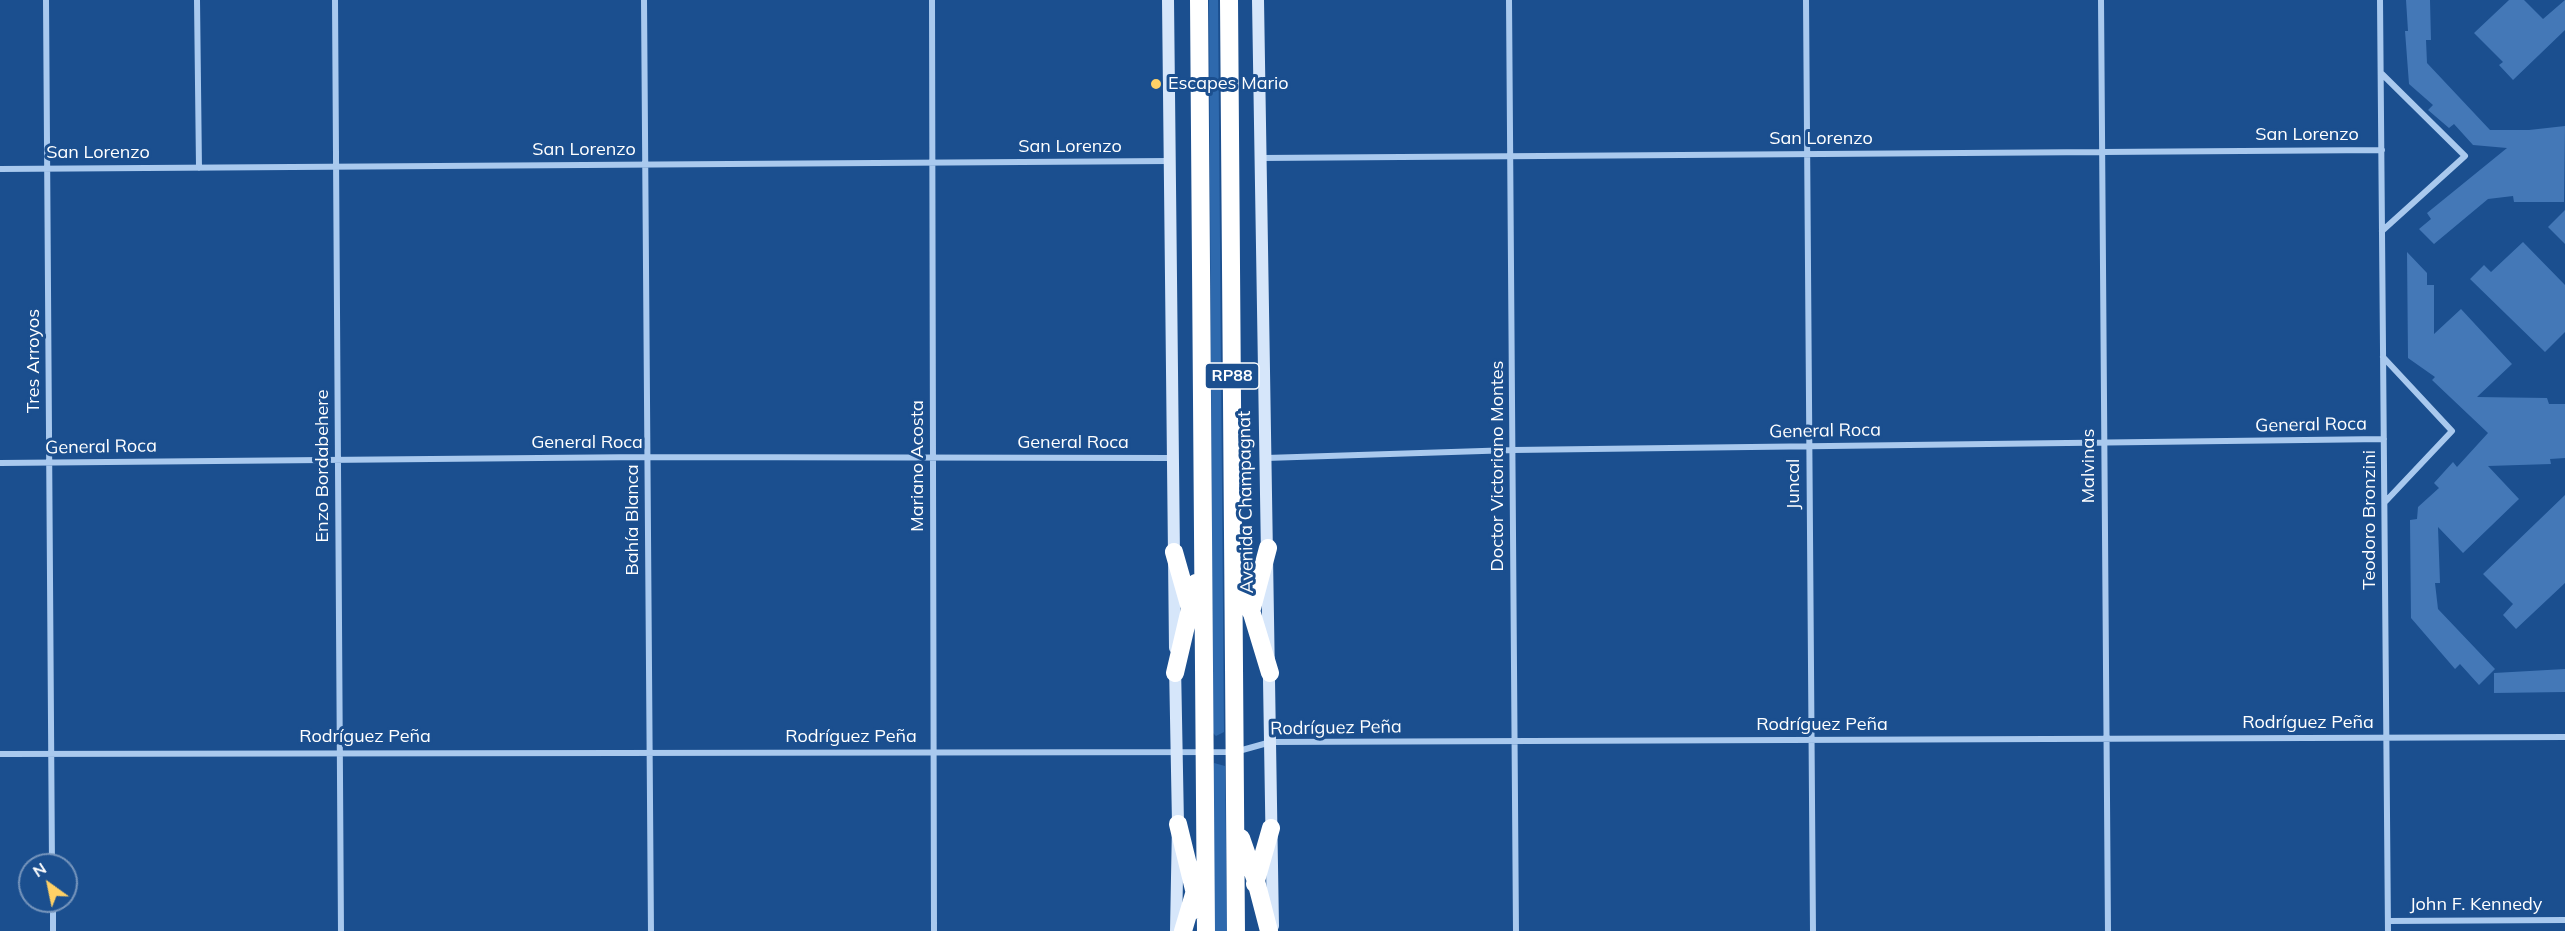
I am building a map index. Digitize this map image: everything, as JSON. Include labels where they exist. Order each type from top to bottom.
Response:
[{"type":"highway","name":"RP88","points":[[1199,0],[1205,931]]},
{"type":"highway","name":"Avenida Champagnat","points":[[1229,0],[1238,931]]},
{"type":"highway","points":[[1235,672],[1268,548]]},
{"type":"highway","points":[[1175,674],[1204,549]]},
{"type":"highway","points":[[1233,549],[1270,673]]},
{"type":"highway","points":[[1174,552],[1190,609],[1203,671]]},
{"type":"highway","points":[[1178,824],[1205,931]]},
{"type":"highway","points":[[1236,826],[1271,931]]},
{"type":"highway","points":[[1184,931],[1206,827]]},
{"type":"highway","points":[[1238,931],[1256,881],[1271,828]]},
{"type":"street","name":"Tres Arroyos","points":[[46,0],[52,853]]},
{"type":"street","points":[[197,0],[199,168]]},
{"type":"street","name":"Enzo Bordabehere","points":[[335,0],[341,931]]},
{"type":"street","name":"Bahía Blanca","points":[[644,0],[651,931]]},
{"type":"street","name":"Mariano Acosta","points":[[932,0],[934,931]]},
{"type":"street","points":[[1168,0],[1168,161],[1178,824],[1176,931]]},
{"type":"street","name":"Avenida Champagnat","points":[[1258,0],[1271,742],[1271,931]]},
{"type":"street","name":"Doctor Victoriano Montes","points":[[1509,0],[1516,931]]},
{"type":"street","name":"Juncal","points":[[1806,0],[1813,931]]},
{"type":"street","name":"Malvinas","points":[[2101,0],[2108,931]]},
{"type":"street","name":"Teodoro Bronzini","points":[[2380,0],[2388,931]]},
{"type":"street","points":[[2381,73],[2465,156],[2382,231]]},
{"type":"street","name":"San Lorenzo","points":[[1261,158],[2382,150]]},
{"type":"street","name":"San Lorenzo","points":[[0,169],[1168,161]]},
{"type":"street","points":[[2383,357],[2452,431],[2384,502]]},
{"type":"street","name":"General Roca","points":[[1266,458],[1513,450],[2384,439]]},
{"type":"street","name":"General Roca","points":[[0,463],[647,457],[1174,458]]},
{"type":"street","name":"Rodríguez Peña","points":[[0,754],[1235,752],[1271,742],[2565,737]]},
{"type":"street","points":[[53,913],[53,931]]},
{"type":"street","name":"John F. Kennedy","points":[[2388,921],[2565,920]]},
{"type":"shaded area","points":[[1209,0],[1218,0],[1224,732],[1216,736],[1213,733]]},
{"type":"shaded area","points":[[1214,763],[1225,766],[1227,931],[1214,931],[1212,779]]},
{"type":"building","points":[[2406,0],[2430,0],[2431,40],[2426,40],[2427,63],[2490,130],[2529,130],[2565,126],[2564,202],[2514,202],[2513,196],[2488,199],[2434,244],[2419,229],[2431,219],[2427,213],[2507,148],[2473,145],[2454,124],[2449,128],[2428,110],[2433,105],[2409,84],[2405,31],[2408,31]]},
{"type":"building","points":[[2509,0],[2524,0],[2543,19],[2565,0],[2565,30],[2513,80],[2499,65],[2503,62],[2474,33]]},
{"type":"building","points":[[2565,210],[2565,244],[2548,227]]},
{"type":"building","points":[[2523,242],[2565,285],[2565,332],[2545,352],[2470,279],[2484,265],[2491,272]]},
{"type":"building","points":[[2407,252],[2427,273],[2427,285],[2434,285],[2434,334],[2461,309],[2512,364],[2477,397],[2547,398],[2549,404],[2565,404],[2565,458],[2550,459],[2551,464],[2488,466],[2519,499],[2463,553],[2438,527],[2440,583],[2435,583],[2438,609],[2495,669],[2479,685],[2460,664],[2455,669],[2411,618],[2410,520],[2417,519],[2418,507],[2439,488],[2434,483],[2453,462],[2457,467],[2488,433],[2432,380],[2435,377],[2408,358]]},
{"type":"building","points":[[2565,495],[2565,583],[2516,629],[2503,615],[2513,604],[2483,574]]},
{"type":"building","points":[[2565,669],[2565,692],[2494,693],[2494,673]]},
{"type":"place","name":"Escapes Mario","points":[[1156,84]]}]
